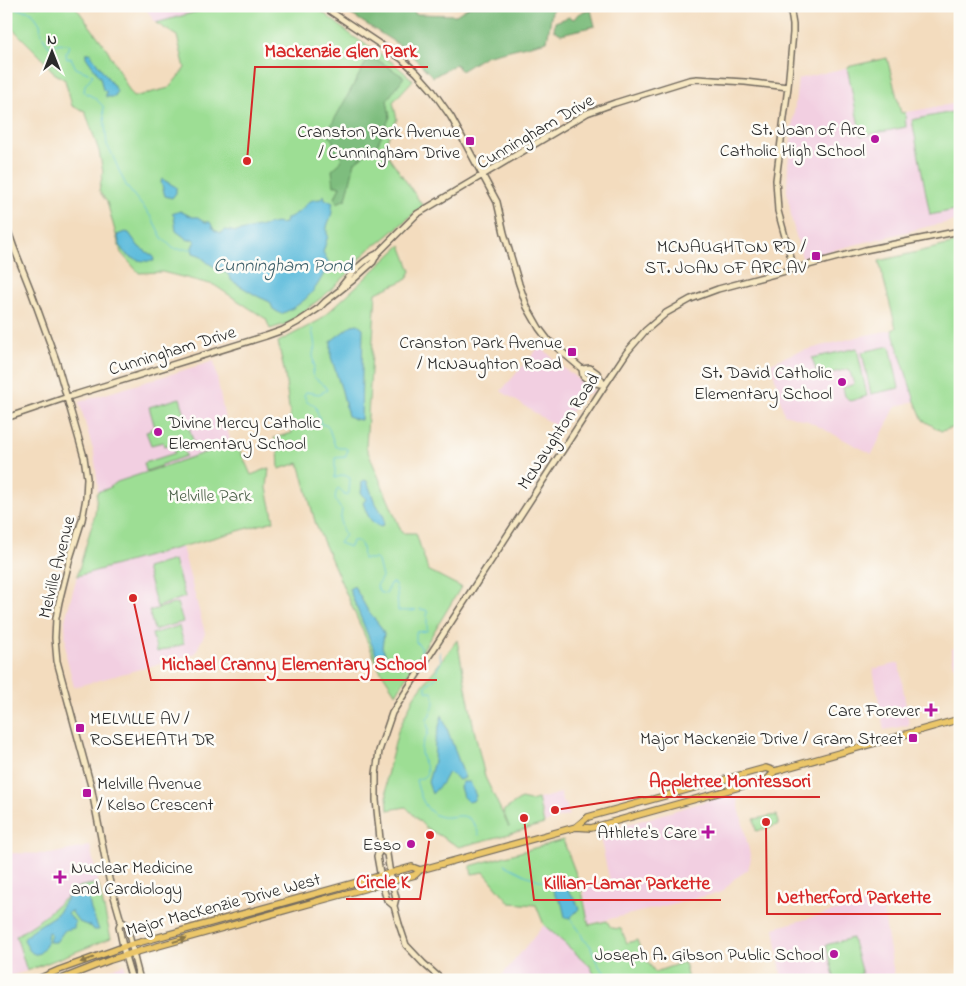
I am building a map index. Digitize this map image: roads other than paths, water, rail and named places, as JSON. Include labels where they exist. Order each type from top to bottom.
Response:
[{"type":"main road","name":"Major MacKenzie Drive West","points":[[59,980],[133,953],[415,875],[420,870],[576,827],[591,828],[666,808],[695,798],[768,779],[775,771],[960,719]]},
{"type":"main road","name":"Major MacKenzie Drive West","points":[[576,827],[588,817],[766,768],[775,771]]},
{"type":"main road","name":"Major MacKenzie Drive West","points":[[36,980],[123,947],[412,867],[420,870]]},
{"type":"street","points":[[325,6],[402,59],[432,90],[451,117],[497,202],[518,284],[539,328],[548,340],[582,369],[584,376],[591,382],[604,385]]},
{"type":"street","points":[[790,6],[793,33],[776,180],[778,211],[794,269]]},
{"type":"street","name":"Cunningham Drive","points":[[6,418],[283,330],[318,308],[417,214],[588,114],[615,103],[689,80],[706,79],[788,87]]},
{"type":"street","name":"Melville Avenue","points":[[6,224],[56,360],[84,457],[87,478],[86,498],[56,618],[56,654],[90,786],[108,875],[121,921],[119,927],[123,947],[132,980]]},
{"type":"street","name":"McNaughton Road","points":[[382,884],[377,856],[381,849],[376,800],[376,774],[379,751],[392,713],[604,385],[633,344],[666,313],[691,299],[718,289],[865,250],[960,231]]},
{"type":"street","points":[[582,369],[590,368],[597,373],[604,385]]},
{"type":"street","name":"McNaughton Road","points":[[381,849],[387,854],[396,898],[394,906]]},
{"type":"street","points":[[382,884],[387,900],[394,906],[406,945],[442,980]]},
{"type":"street","name":"Melville Avenue","points":[[121,921],[127,926],[140,980]]},
{"type":"water","points":[[86,53],[90,53],[117,91],[115,97],[106,97],[106,91],[103,90],[100,77],[86,57]]},
{"type":"water","points":[[162,179],[176,187],[176,193],[172,198],[165,196],[161,182]]},
{"type":"water","name":"Cunningham Pond","points":[[324,195],[325,199],[333,203],[332,214],[327,228],[328,236],[323,252],[329,263],[311,294],[298,305],[281,314],[273,309],[270,302],[232,281],[227,273],[193,253],[192,247],[195,241],[193,239],[188,240],[176,231],[172,214],[180,211],[192,217],[198,217],[205,222],[210,222],[214,230],[221,233],[226,230],[236,232],[276,223],[285,223],[286,219],[295,215],[308,202],[321,199]]},
{"type":"water","points":[[125,232],[129,233],[139,247],[153,256],[154,261],[137,260],[123,251],[117,235]]},
{"type":"water","points":[[358,324],[363,328],[361,420],[348,416],[331,357],[331,341],[352,325]]},
{"type":"water","points":[[364,480],[367,481],[374,500],[384,517],[384,524],[381,527],[371,520],[363,503],[366,499],[361,494],[362,482]]},
{"type":"water","points":[[354,586],[384,634],[382,647],[387,658],[385,665],[379,662],[349,589]]},
{"type":"water","points":[[442,715],[465,778],[459,780],[448,772],[442,783],[432,794],[428,782],[434,761],[435,742]]},
{"type":"water","points":[[463,782],[470,782],[476,796],[473,801],[468,802],[463,797],[460,787]]},
{"type":"water","points":[[556,887],[566,887],[575,899],[579,909],[570,918],[565,917],[562,904],[554,893],[553,889]]},
{"type":"water","points":[[84,893],[88,896],[99,930],[94,930],[92,927],[79,922],[71,911],[68,914],[75,922],[74,928],[65,930],[56,942],[49,942],[51,933],[48,932],[44,948],[41,952],[38,954],[32,953],[24,939],[31,931],[57,914],[68,896]]},
{"type":"waterway","points":[[13,8],[32,12],[40,24],[41,33],[49,47],[60,43],[69,45],[66,54],[67,59],[71,58],[76,68],[93,75],[85,85],[84,92],[95,98],[103,106],[107,145],[127,187],[152,218],[162,238],[174,249],[194,249]]},
{"type":"waterway","points":[[312,329],[315,346],[312,374],[327,390],[319,394],[306,392],[304,395],[307,402],[315,405],[321,424],[328,426],[335,446],[348,450],[345,457],[335,458],[335,478],[344,475],[350,478],[349,493],[344,495],[338,488],[335,497],[342,510],[341,523],[345,535],[339,543],[350,547],[352,541],[359,542],[362,546],[363,559],[376,559],[378,561],[382,577],[377,586],[379,592],[385,594],[389,585],[395,584],[398,611],[416,610]]},
{"type":"waterway","points":[[420,609],[427,611],[427,631],[416,632],[416,642],[421,647],[422,656]]},
{"type":"waterway","points":[[440,652],[441,662],[437,669],[436,678],[426,685],[426,691],[433,693],[434,701],[433,708],[427,719],[428,733],[421,749],[421,755],[427,772],[422,778],[416,780],[422,799],[430,811],[440,817],[464,816],[475,825],[479,835]]},
{"type":"waterway","points":[[505,865],[550,884],[553,889]]},
{"type":"waterway","points":[[570,918],[583,939],[590,945],[598,965],[612,980]]},
{"type":"place","name":"St. Joan of Arc Catholic High School","points":[[875,139]]},
{"type":"place","name":"Cranston Park Avenue / Cunningham Drive","points":[[470,141]]},
{"type":"place","name":"Mackenzie Glen Park","points":[[247,161]]},
{"type":"place","name":"MCNAUGHTON RD / ST. JOAN OF ARC AV","points":[[816,256]]},
{"type":"place","name":"Cranston Park Avenue / McNaughton Road","points":[[572,352]]},
{"type":"place","name":"St. David Catholic Elementary School","points":[[842,382]]},
{"type":"place","name":"Divine Mercy Catholic Elementary School","points":[[158,432]]},
{"type":"place","name":"Michael Cranny Elementary School","points":[[133,598]]},
{"type":"place","name":"Care Forever","points":[[931,710]]},
{"type":"place","name":"MELVILLE AV / ROSEHEATH DR","points":[[80,728]]},
{"type":"place","name":"Major Mackenzie Drive / Gram Street","points":[[913,738]]},
{"type":"place","name":"Melville Avenue / Kelso Crescent","points":[[87,793]]},
{"type":"place","name":"Appletree Montessori","points":[[555,810]]},
{"type":"place","name":"Killian-Lamar Parkette","points":[[524,818]]},
{"type":"place","name":"Netherford Parkette","points":[[766,822]]},
{"type":"place","name":"Athlete's Care","points":[[708,832]]},
{"type":"place","name":"Circle K","points":[[430,835]]},
{"type":"place","name":"Esso","points":[[411,844]]},
{"type":"place","name":"Nuclear Medicine and Cardiology","points":[[60,877]]},
{"type":"place","name":"Joseph A. Gibson Public School","points":[[834,954]]},
{"type":"park label","name":"Melville Park","points":[[210,495]]}]
